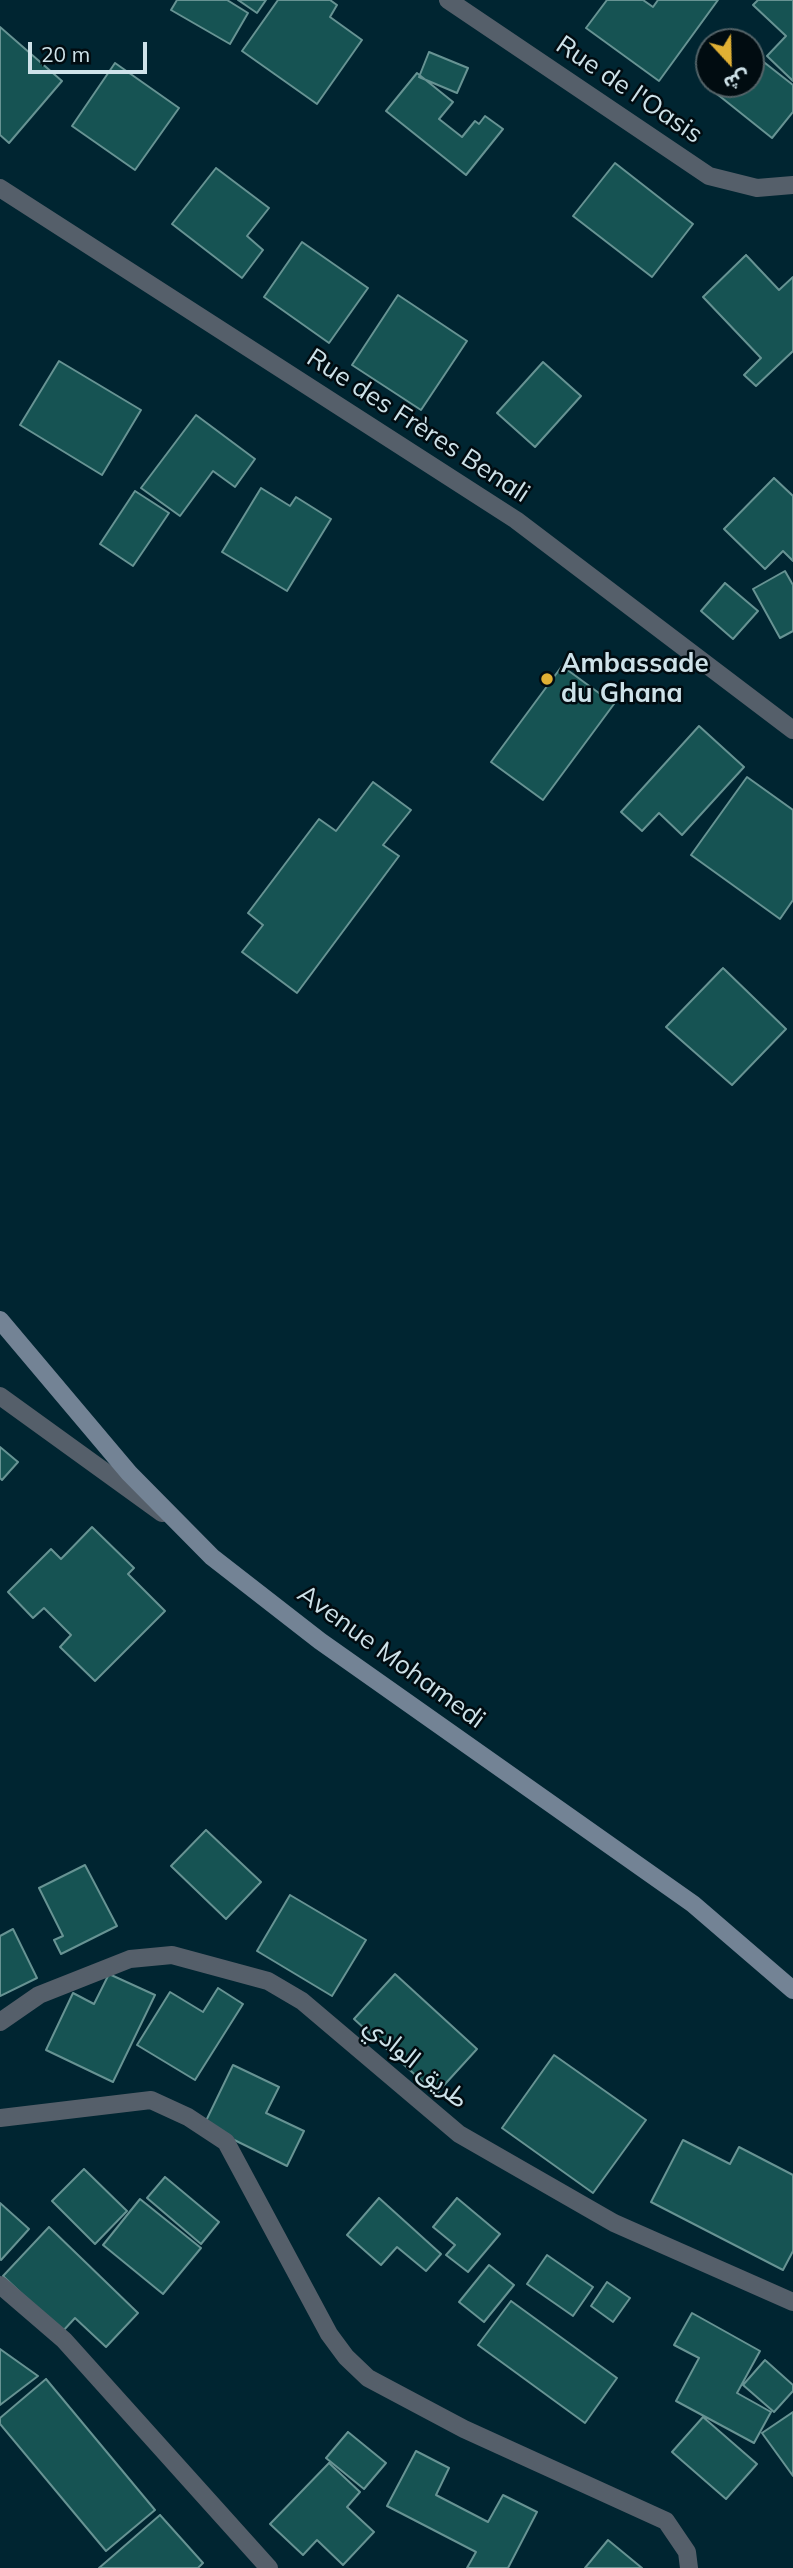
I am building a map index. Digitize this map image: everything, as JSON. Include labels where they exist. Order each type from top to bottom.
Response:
[{"type":"main road","name":"Avenue Mohamedi","points":[[0,1320],[129,1473],[212,1557],[320,1641],[693,1903],[793,1990]]},
{"type":"street","name":"Rue de l'Oasis","points":[[448,0],[709,176],[757,188],[793,185]]},
{"type":"street","name":"Rue des Frères Benali","points":[[0,188],[516,520],[790,722]]},
{"type":"street","points":[[0,1396],[183,1527]]},
{"type":"street","name":"طريق الوادي","points":[[0,2022],[39,1995],[130,1959],[172,1955],[268,1981],[302,2001],[459,2134],[614,2223],[793,2302]]},
{"type":"street","points":[[0,2118],[151,2100],[188,2118],[226,2142],[329,2334],[368,2378],[464,2430],[666,2521],[687,2552],[689,2568]]},
{"type":"street","points":[[0,2285],[64,2340],[269,2568]]},
{"type":"building","points":[[177,0],[227,0],[248,13],[230,44],[171,10]]},
{"type":"building","points":[[238,0],[266,0],[257,13]]},
{"type":"building","points":[[278,0],[330,0],[337,5],[330,17],[362,40],[317,104],[242,51]]},
{"type":"building","points":[[607,0],[643,0],[653,7],[658,0],[718,0],[695,28],[659,81],[586,28]]},
{"type":"building","points":[[758,0],[793,0],[793,81],[767,56],[786,36],[753,5]]},
{"type":"building","points":[[0,27],[62,81],[9,143],[0,135]]},
{"type":"building","points":[[429,52],[468,68],[457,93],[419,77]]},
{"type":"building","points":[[115,63],[179,108],[135,170],[72,126]]},
{"type":"building","points":[[765,63],[793,85],[793,112],[772,138],[722,98],[765,98]]},
{"type":"building","points":[[417,73],[453,102],[439,119],[462,137],[475,121],[479,124],[485,116],[503,129],[466,175],[386,111]]},
{"type":"building","points":[[615,163],[693,224],[652,277],[573,216]]},
{"type":"building","points":[[216,168],[269,208],[247,236],[263,250],[242,278],[172,224]]},
{"type":"building","points":[[302,242],[368,288],[329,343],[264,297]]},
{"type":"building","points":[[746,255],[779,290],[793,277],[793,351],[756,386],[744,375],[761,358],[703,297]]},
{"type":"building","points":[[398,295],[467,341],[421,410],[352,365]]},
{"type":"building","points":[[59,361],[141,410],[102,475],[20,425]]},
{"type":"building","points":[[543,362],[581,396],[535,447],[497,413]]},
{"type":"building","points":[[196,415],[255,459],[235,487],[213,471],[180,516],[141,488]]},
{"type":"building","points":[[774,478],[793,496],[793,561],[783,551],[765,569],[724,529]]},
{"type":"building","points":[[261,488],[290,506],[296,497],[331,519],[287,591],[222,552]]},
{"type":"building","points":[[135,491],[169,513],[133,566],[100,544]]},
{"type":"building","points":[[785,571],[793,585],[793,631],[780,638],[753,589]]},
{"type":"building","points":[[725,583],[758,611],[733,639],[701,611]]},
{"type":"building","points":[[562,666],[614,704],[543,800],[491,762]]},
{"type":"building","points":[[699,726],[744,767],[682,835],[659,813],[642,831],[621,812]]},
{"type":"building","points":[[747,777],[793,810],[793,900],[780,919],[691,855]]},
{"type":"building","points":[[373,782],[411,810],[383,845],[399,856],[297,993],[242,952],[263,925],[248,913],[319,819],[336,831]]},
{"type":"building","points":[[723,968],[786,1029],[732,1085],[666,1027]]},
{"type":"building","points":[[0,1447],[18,1462],[2,1480],[0,1478]]},
{"type":"building","points":[[92,1527],[134,1568],[128,1574],[165,1611],[95,1681],[60,1647],[71,1635],[44,1608],[33,1618],[8,1592],[51,1549],[61,1559]]},
{"type":"building","points":[[206,1830],[261,1882],[226,1919],[171,1866]]},
{"type":"building","points":[[85,1865],[117,1926],[61,1954],[54,1940],[63,1936],[39,1888]]},
{"type":"building","points":[[290,1895],[366,1940],[332,1996],[257,1951]]},
{"type":"building","points":[[13,1929],[37,1978],[0,1996],[0,1936]]},
{"type":"building","points":[[109,1974],[155,1995],[113,2082],[46,2050],[73,1993],[94,2004]]},
{"type":"building","points":[[395,1974],[477,2049],[436,2094],[354,2019]]},
{"type":"building","points":[[218,1988],[243,2004],[195,2080],[137,2045],[170,1992],[203,2012]]},
{"type":"building","points":[[554,2055],[646,2120],[593,2193],[502,2128]]},
{"type":"building","points":[[233,2065],[279,2087],[266,2113],[304,2131],[287,2166],[204,2125]]},
{"type":"building","points":[[683,2140],[730,2164],[739,2147],[793,2175],[793,2251],[783,2270],[651,2202]]},
{"type":"building","points":[[84,2169],[127,2211],[95,2244],[52,2201]]},
{"type":"building","points":[[165,2177],[219,2222],[201,2244],[147,2198]]},
{"type":"building","points":[[379,2198],[441,2254],[426,2271],[397,2247],[381,2265],[347,2235]]},
{"type":"building","points":[[457,2198],[500,2234],[468,2272],[446,2255],[455,2245],[433,2227]]},
{"type":"building","points":[[140,2199],[201,2248],[163,2294],[103,2245]]},
{"type":"building","points":[[0,2203],[29,2229],[1,2260],[0,2259]]},
{"type":"building","points":[[49,2227],[138,2313],[106,2347],[75,2318],[62,2332],[3,2276]]},
{"type":"building","points":[[547,2255],[593,2287],[573,2316],[527,2284]]},
{"type":"building","points":[[489,2265],[514,2285],[484,2322],[459,2302]]},
{"type":"building","points":[[607,2282],[630,2298],[613,2322],[591,2306]]},
{"type":"building","points":[[511,2301],[617,2378],[585,2423],[478,2345]]},
{"type":"building","points":[[692,2313],[760,2351],[737,2393],[771,2412],[754,2443],[676,2401],[699,2358],[674,2345]]},
{"type":"building","points":[[0,2349],[38,2376],[0,2405]]},
{"type":"building","points":[[765,2360],[793,2385],[793,2391],[774,2412],[743,2385]]},
{"type":"building","points":[[46,2379],[155,2510],[106,2551],[0,2424],[0,2418]]},
{"type":"building","points":[[793,2412],[793,2476],[762,2433]]},
{"type":"building","points":[[703,2417],[757,2464],[726,2499],[672,2452]]},
{"type":"building","points":[[348,2432],[386,2463],[364,2489],[326,2458]]},
{"type":"building","points":[[416,2451],[449,2468],[436,2495],[488,2522],[503,2495],[537,2512],[508,2568],[467,2568],[476,2552],[387,2506]]},
{"type":"building","points":[[329,2463],[360,2492],[347,2507],[374,2532],[343,2565],[317,2540],[303,2555],[270,2524]]},
{"type":"building","points":[[160,2515],[203,2563],[198,2568],[99,2568]]},
{"type":"building","points":[[608,2540],[642,2568],[585,2568]]},
{"type":"place","name":"Ambassade du Ghana","points":[[547,679]]}]
